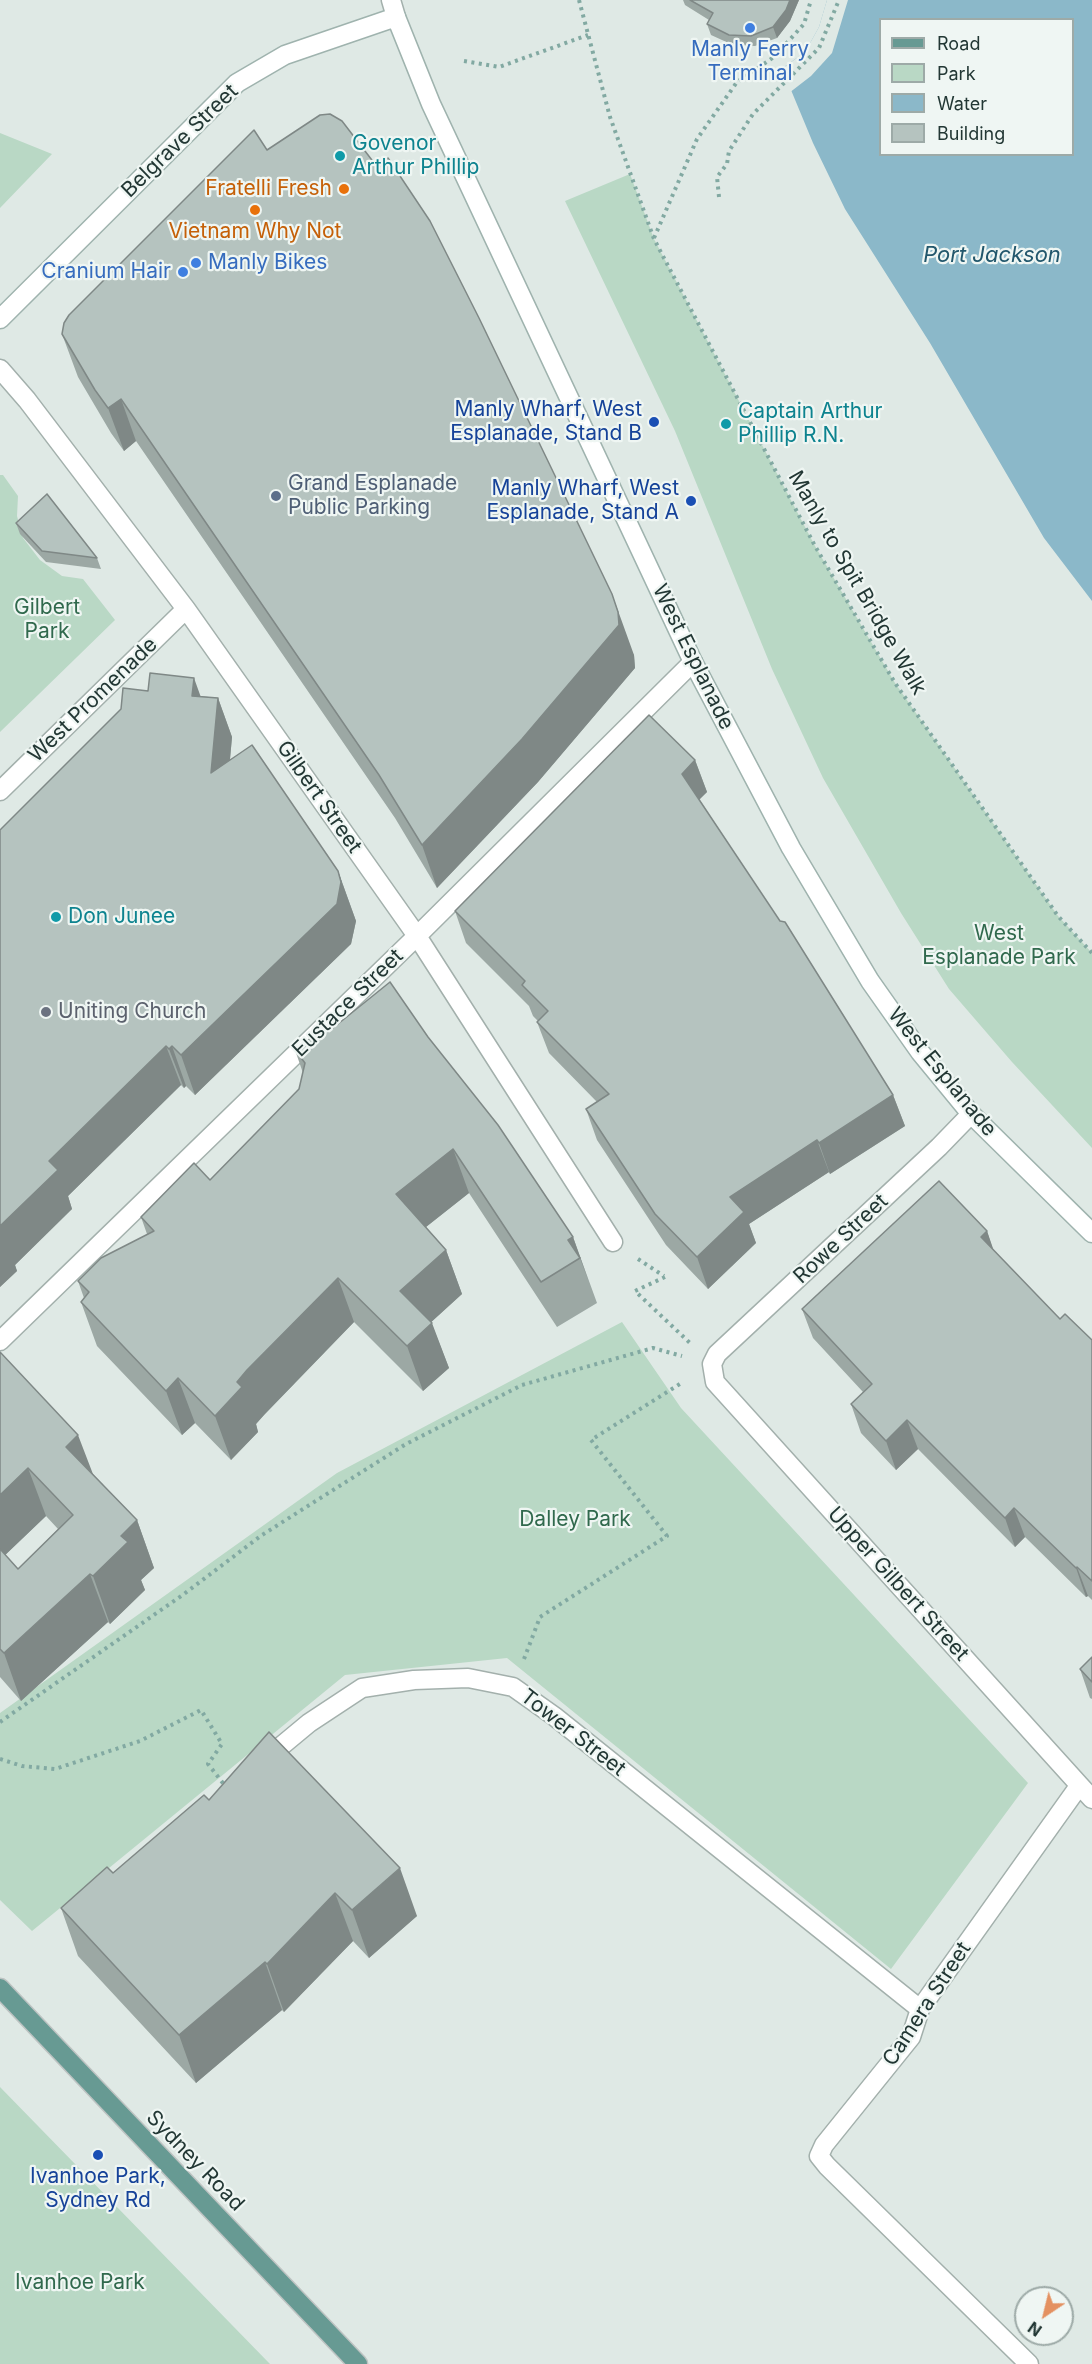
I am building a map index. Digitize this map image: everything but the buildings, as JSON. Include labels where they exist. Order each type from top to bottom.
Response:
[{"type":"main road","name":"Sydney Road","points":[[0,1988],[358,2364]]},
{"type":"street","name":"Belgrave Street","points":[[0,319],[237,83],[285,56],[393,9]]},
{"type":"street","name":"West Esplanade","points":[[393,9],[423,88],[693,662],[791,848],[870,981],[920,1052],[971,1114],[1092,1233]]},
{"type":"street","name":"Gilbert Street","points":[[0,369],[33,408],[186,609],[417,936],[613,1242]]},
{"type":"street","name":"West Promenade","points":[[0,791],[186,609]]},
{"type":"street","name":"Eustace Street","points":[[0,1341],[417,936],[693,662]]},
{"type":"street","name":"Rowe Street","points":[[712,1364],[717,1354],[939,1147],[971,1114]]},
{"type":"street","name":"Upper Gilbert Street","points":[[712,1364],[715,1382],[1092,1799]]},
{"type":"street","name":"Tower Street","points":[[228,1790],[309,1723],[362,1688],[414,1680],[468,1678],[513,1687],[572,1731],[921,2009]]},
{"type":"street","name":"Camera Street","points":[[1029,2364],[819,2156],[824,2145],[911,2037],[921,2009],[1079,1785]]},
{"type":"path","name":"Manly to Spit Bridge Walk","points":[[579,0],[610,117],[654,239],[815,546],[895,683],[1058,916],[1092,954]]},
{"type":"path","points":[[654,239],[697,139],[737,82],[774,57],[804,24],[812,0]]},
{"type":"path","points":[[719,197],[717,177],[727,164],[729,151],[753,114],[819,48],[839,0]]},
{"type":"path","points":[[464,60],[499,67],[588,35]]},
{"type":"path","points":[[665,1277],[635,1291],[712,1364]]},
{"type":"path","points":[[0,1722],[184,1594],[262,1535],[406,1444],[522,1385],[653,1348],[712,1364]]},
{"type":"path","points":[[513,1687],[540,1617],[667,1536],[591,1440],[712,1364]]},
{"type":"path","points":[[0,1759],[22,1766],[55,1769],[140,1741],[201,1710],[222,1744],[208,1764],[228,1790]]},
{"type":"green space","points":[[0,133],[52,154],[0,208]]},
{"type":"green space","name":"West Esplanade Park","points":[[630,174],[654,239],[815,546],[895,683],[1058,916],[1092,953],[1092,1148],[1012,1062],[949,989],[901,913],[823,778],[772,669],[675,431],[565,201]]},
{"type":"green space","name":"Gilbert Park","points":[[0,475],[3,475],[18,496],[17,516],[23,538],[40,560],[62,576],[83,579],[115,620],[0,732]]},
{"type":"green space","name":"Dalley Park","points":[[622,1322],[681,1408],[1028,1783],[891,1969],[507,1658],[345,1675],[32,1931],[0,1900],[0,1713],[337,1473]]},
{"type":"green space","name":"Ivanhoe Park","points":[[0,2087],[270,2364],[0,2364]]},
{"type":"water","name":"Port Jackson","points":[[827,0],[1092,0],[1092,601],[1044,538],[930,343],[845,209],[813,143],[791,90],[777,72],[798,57],[809,45],[819,27]]},
{"type":"pier","points":[[827,0],[848,0],[832,53],[811,76],[789,93],[775,74],[798,57],[809,45],[819,27]]},
{"type":"place","name":"Manly Ferry Terminal","points":[[750,28]]},
{"type":"place","name":"Govenor Arthur Phillip","points":[[340,156]]},
{"type":"place","name":"Fratelli Fresh","points":[[344,189]]},
{"type":"place","name":"Vietnam Why Not","points":[[255,210]]},
{"type":"place","name":"Manly Bikes","points":[[196,263]]},
{"type":"place","name":"Cranium Hair","points":[[183,272]]},
{"type":"place","name":"Manly Wharf, West Esplanade, Stand B","points":[[654,422]]},
{"type":"place","name":"Captain Arthur Phillip R.N.","points":[[726,424]]},
{"type":"place","name":"Grand Esplanade Public Parking","points":[[276,496]]},
{"type":"place","name":"Manly Wharf, West Esplanade, Stand A","points":[[691,501]]},
{"type":"place","name":"Don Junee","points":[[56,917]]},
{"type":"place","name":"Uniting Church","points":[[46,1012]]},
{"type":"place","name":"Ivanhoe Park, Sydney Rd","points":[[98,2155]]}]
